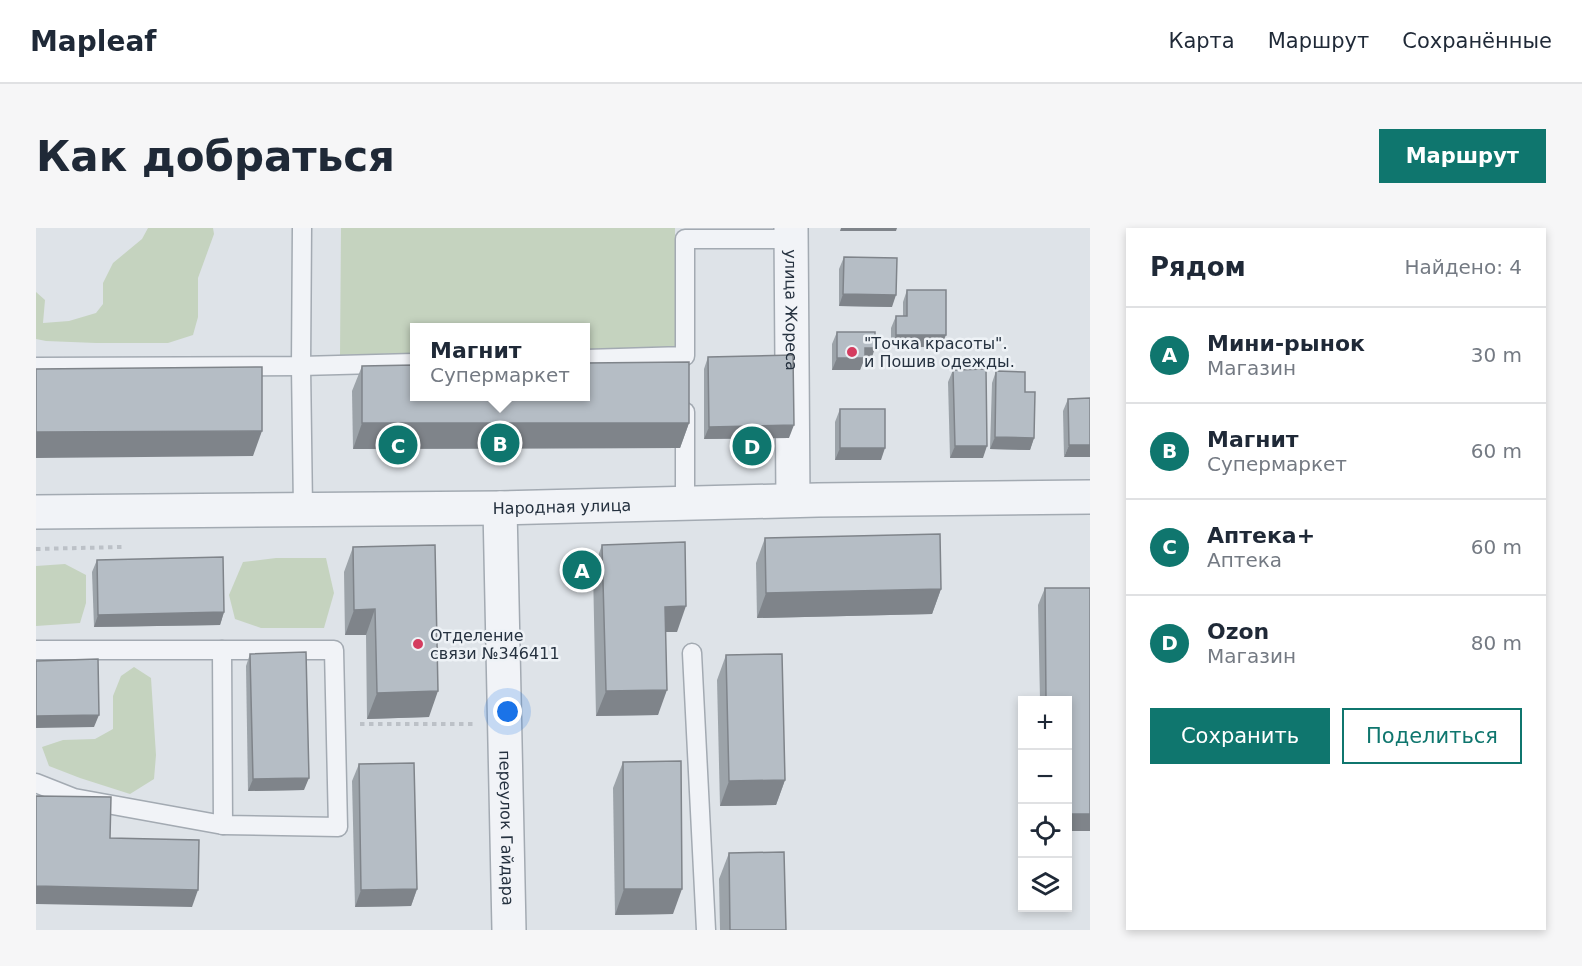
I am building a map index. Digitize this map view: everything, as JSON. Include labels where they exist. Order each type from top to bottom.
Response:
[{"type":"street","name":"улица Жореса","points":[[791,233],[793,500]]},
{"type":"street","name":"Народная улица","points":[[36,512],[500,508],[793,500],[1090,497]]},
{"type":"street","name":"переулок Гайдара","points":[[500,508],[509,930]]},
{"type":"lane","points":[[302,228],[303,509]]},
{"type":"lane","points":[[590,359],[684,362],[684,233],[791,233]]},
{"type":"lane","points":[[36,367],[410,363]]},
{"type":"lane","points":[[684,390],[684,503]]},
{"type":"lane","points":[[36,650],[334,650],[338,827],[223,825],[74,798],[36,783]]},
{"type":"lane","points":[[222,650],[223,825]]},
{"type":"lane","points":[[693,653],[706,930]]},
{"type":"path","points":[[359,724],[475,724]]},
{"type":"green space","points":[[148,228],[213,228],[214,234],[198,278],[198,317],[193,335],[168,343],[96,343],[36,339],[36,292],[45,300],[43,323],[69,321],[96,313],[103,304],[103,283],[113,263],[142,239]]},
{"type":"green space","points":[[341,228],[675,228],[675,348],[590,350],[590,323],[410,323],[410,353],[340,355]]},
{"type":"green space","points":[[276,558],[326,558],[334,593],[324,628],[261,628],[235,619],[229,595],[243,562]]},
{"type":"green space","points":[[65,564],[86,575],[86,603],[80,623],[36,626],[36,566]]},
{"type":"green space","points":[[134,667],[151,678],[156,755],[154,779],[130,794],[49,766],[42,747],[63,740],[95,739],[113,729],[113,696],[121,676]]},
{"type":"building","points":[[844,257],[897,258],[896,295],[843,294]]},
{"type":"building","points":[[907,290],[946,290],[946,335],[896,335],[896,316],[907,316]]},
{"type":"building","points":[[837,332],[875,332],[875,348],[865,348],[865,358],[837,358]]},
{"type":"building","points":[[793,355],[794,425],[709,427],[708,357]]},
{"type":"building","points":[[689,362],[689,423],[362,423],[362,366],[410,365],[410,401],[590,401],[590,363]]},
{"type":"building","points":[[262,367],[262,431],[36,432],[36,369]]},
{"type":"building","points":[[986,369],[987,446],[955,446],[953,370]]},
{"type":"building","points":[[996,371],[1025,372],[1025,392],[1035,392],[1034,438],[995,437]]},
{"type":"building","points":[[1090,398],[1090,445],[1069,445],[1068,399]]},
{"type":"building","points":[[840,409],[885,409],[885,448],[840,448]]},
{"type":"building","points":[[940,534],[941,589],[766,593],[765,538]]},
{"type":"building","points":[[685,542],[686,606],[665,607],[667,690],[606,691],[602,545]]},
{"type":"building","points":[[435,545],[438,691],[377,693],[375,609],[354,610],[353,547]]},
{"type":"building","points":[[223,557],[224,612],[98,615],[97,560]]},
{"type":"building","points":[[1045,588],[1090,588],[1090,814],[1072,814],[1072,696],[1046,696]]},
{"type":"building","points":[[306,652],[309,778],[253,779],[250,654]]},
{"type":"building","points":[[782,654],[785,780],[729,781],[726,655]]},
{"type":"building","points":[[98,659],[99,715],[36,716],[36,661]]},
{"type":"building","points":[[681,761],[682,889],[624,889],[623,762]]},
{"type":"building","points":[[414,763],[417,889],[361,890],[359,764]]},
{"type":"building","points":[[36,796],[111,797],[110,838],[199,840],[198,890],[36,886]]},
{"type":"building","points":[[784,852],[786,930],[730,930],[729,853]]},
{"type":"place","name":"\"Точка красоты\". и Пошив одежды.","points":[[852,352]]},
{"type":"place","name":"Магнит","points":[[500,443]]},
{"type":"place","name":"Аптека+","points":[[398,445]]},
{"type":"place","name":"Ozon","points":[[752,446]]},
{"type":"place","name":"Мини-рынок","points":[[582,570]]},
{"type":"place","name":"Отделение связи №346411","points":[[418,644]]}]
